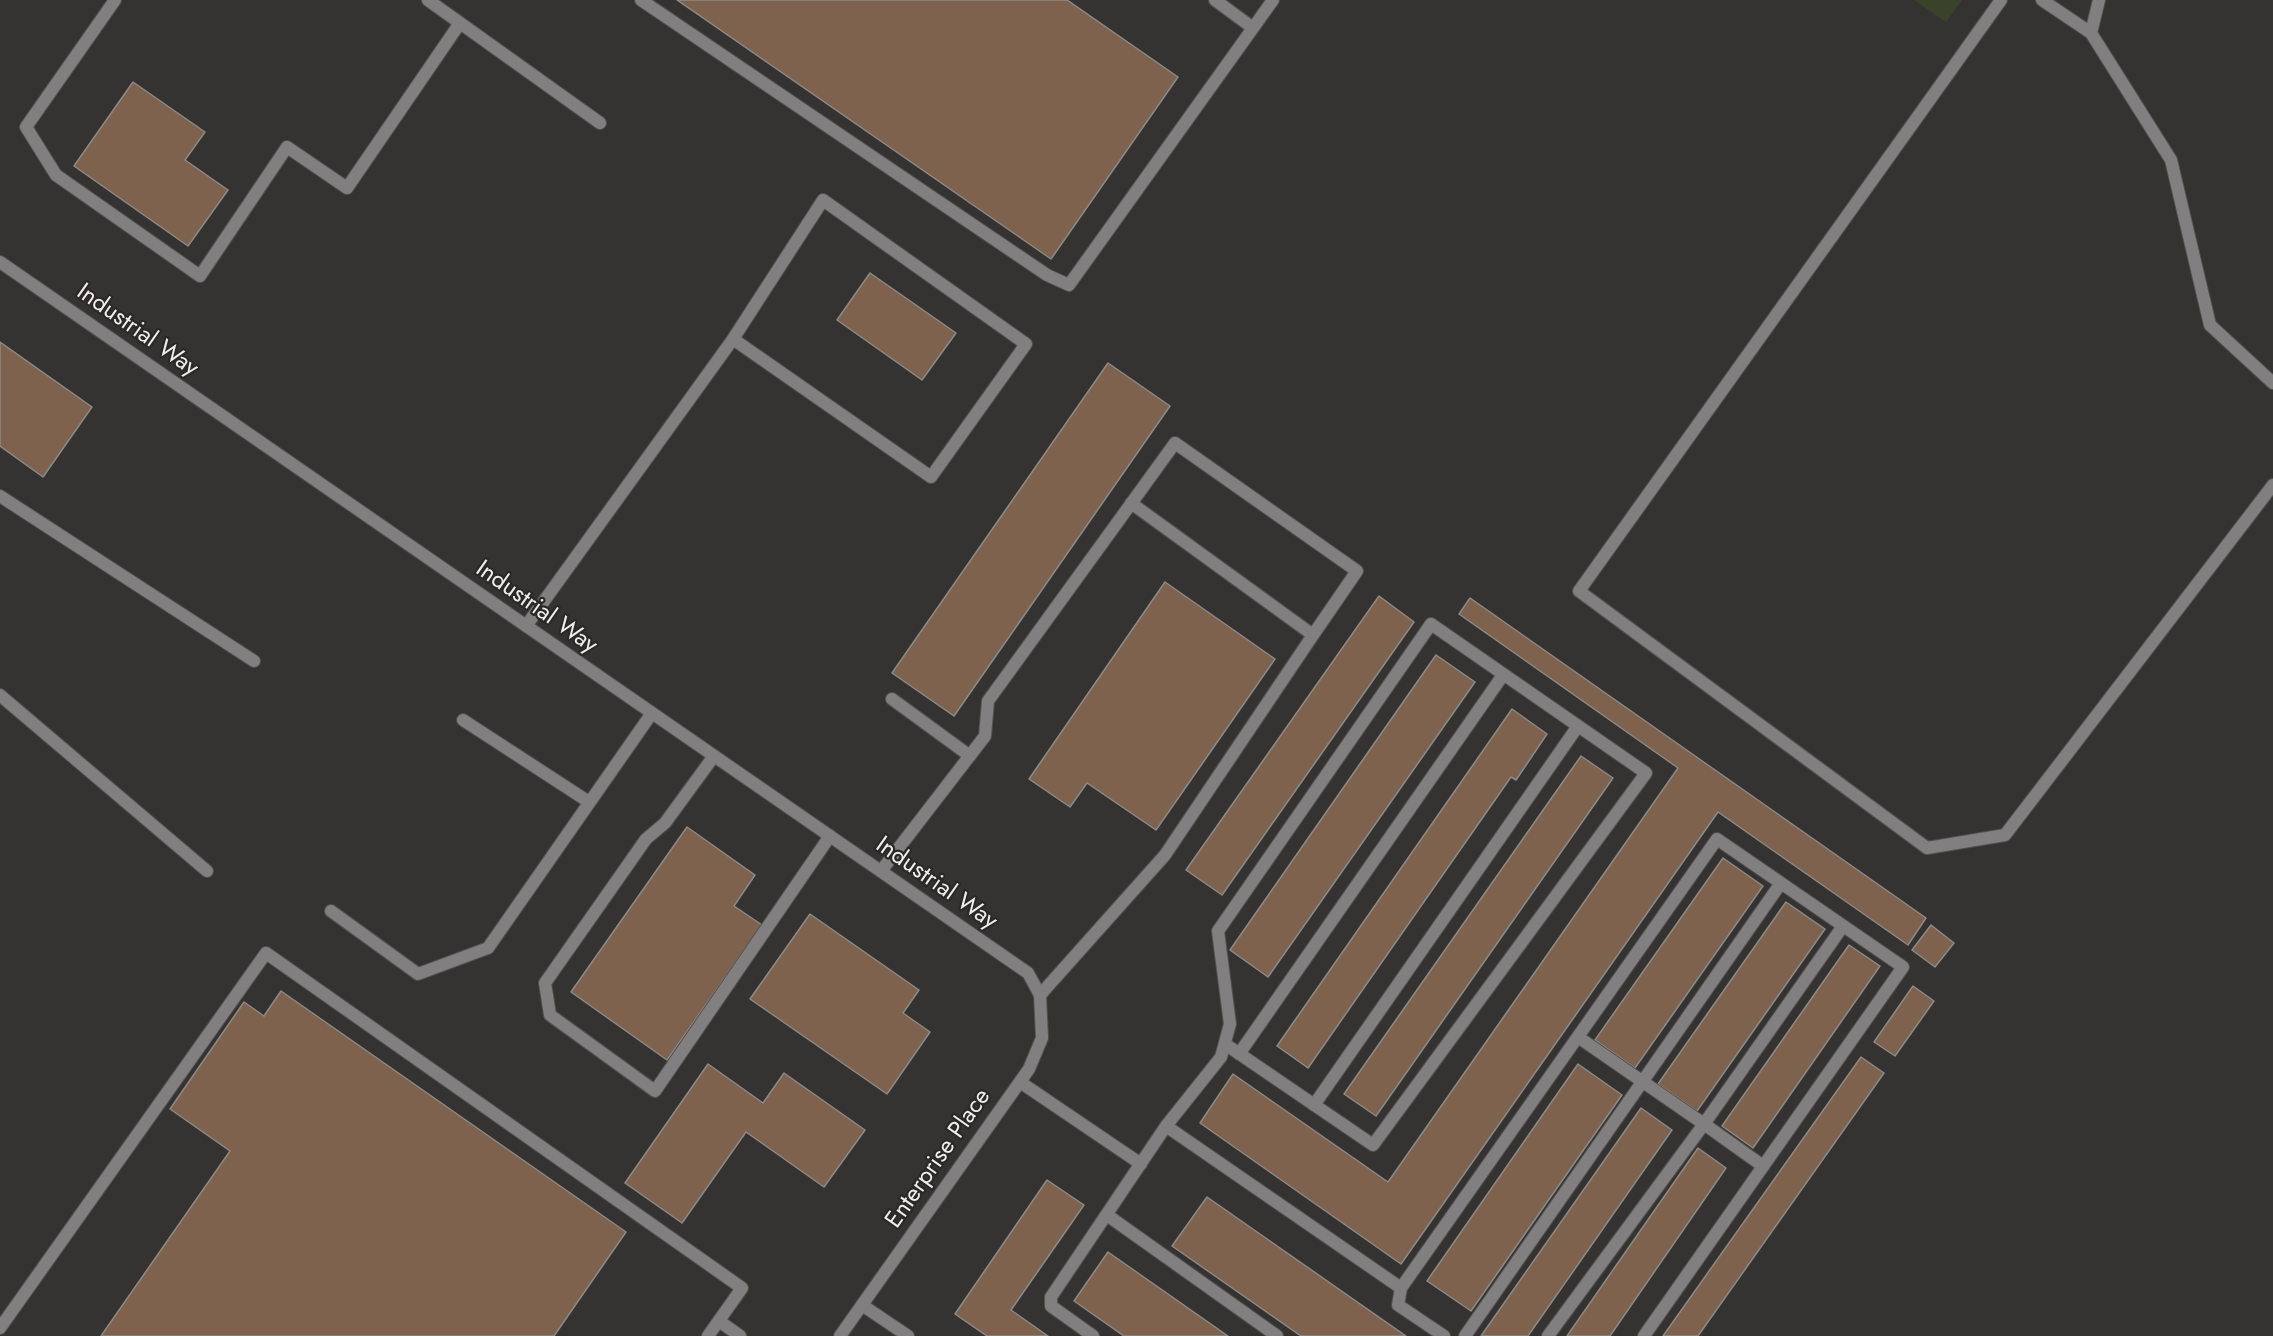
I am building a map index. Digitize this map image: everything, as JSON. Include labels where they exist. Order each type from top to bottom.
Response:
[{"type":"street","points":[[115,0],[26,127],[56,175],[200,276],[287,147],[347,188],[460,23]]},
{"type":"street","points":[[428,0],[600,123]]},
{"type":"street","points":[[641,0],[1047,275],[1069,285],[1273,0]]},
{"type":"street","points":[[1215,0],[1253,28]]},
{"type":"street","points":[[2001,0],[1579,591],[1927,848],[2005,834],[2273,485]]},
{"type":"street","points":[[2042,0],[2091,33],[2171,160],[2210,325],[2273,383]]},
{"type":"street","points":[[2091,33],[2098,0]]},
{"type":"street","points":[[526,626],[733,339],[823,200],[1026,344],[931,477],[733,339]]},
{"type":"street","name":"Industrial Way","points":[[0,262],[1028,973],[1040,995]]},
{"type":"street","points":[[881,871],[985,736],[988,701],[1175,443],[1357,571],[1165,855],[1040,995]]},
{"type":"street","points":[[0,496],[254,661]]},
{"type":"street","points":[[1131,503],[1313,635]]},
{"type":"street","points":[[1093,1336],[1051,1306],[1052,1297],[1166,1126],[1221,1057],[1230,1024],[1218,931],[1431,624],[1646,773],[1373,1144],[1225,1044]]},
{"type":"street","points":[[1239,1054],[1503,675]]},
{"type":"street","points":[[0,695],[207,871]]},
{"type":"street","points":[[892,699],[970,756]]},
{"type":"street","points":[[331,911],[418,974],[488,948],[651,713]]},
{"type":"street","points":[[463,720],[589,802]]},
{"type":"street","points":[[1314,1105],[1578,726]]},
{"type":"street","points":[[714,756],[665,823],[646,839],[545,983],[550,1016],[655,1091],[830,836]]},
{"type":"street","points":[[1444,1336],[1398,1305],[1401,1288],[1717,839],[1903,967],[1644,1336]]},
{"type":"street","points":[[1465,1336],[1641,1080],[1781,883]]},
{"type":"street","points":[[1548,1336],[1704,1124],[1843,926]]},
{"type":"street","points":[[0,1328],[266,953],[742,1288],[708,1336]]},
{"type":"street","name":"Enterprise Place","points":[[840,1336],[1029,1069],[1042,1038],[1040,995]]},
{"type":"street","points":[[1578,1037],[1763,1166]]},
{"type":"street","points":[[1020,1082],[1141,1164]]},
{"type":"street","points":[[1166,1126],[1401,1288]]},
{"type":"street","points":[[1107,1215],[1277,1336]]},
{"type":"street","points":[[862,1305],[908,1336]]},
{"type":"street","points":[[719,1321],[740,1336]]},
{"type":"green space","points":[[1914,0],[1962,0],[1946,22]]},
{"type":"building","points":[[677,0],[1067,0],[1178,77],[1051,259]]},
{"type":"building","points":[[133,82],[205,132],[185,160],[228,190],[188,246],[74,166]]},
{"type":"building","points":[[870,273],[956,333],[922,380],[837,320]]},
{"type":"building","points":[[0,342],[92,407],[43,477],[0,446]]},
{"type":"building","points":[[1108,363],[1170,406],[954,716],[892,673]]},
{"type":"building","points":[[1165,582],[1275,659],[1156,830],[1087,783],[1070,807],[1029,779]]},
{"type":"building","points":[[1379,596],[1414,622],[1222,895],[1186,870]]},
{"type":"building","points":[[1470,598],[1926,918],[1908,945],[1718,812],[1401,1264],[1200,1123],[1233,1074],[1388,1182],[1678,768],[1459,614]]},
{"type":"building","points":[[1436,655],[1475,682],[1268,977],[1230,950]]},
{"type":"building","points":[[1512,709],[1547,734],[1516,780],[1511,777],[1308,1068],[1277,1046]]},
{"type":"building","points":[[1581,756],[1613,778],[1376,1116],[1344,1094]]},
{"type":"building","points":[[687,827],[755,875],[734,906],[762,925],[667,1060],[571,992]]},
{"type":"building","points":[[1723,858],[1763,886],[1635,1068],[1595,1040]]},
{"type":"building","points":[[1786,902],[1825,929],[1697,1111],[1658,1084]]},
{"type":"building","points":[[810,914],[919,990],[903,1013],[930,1032],[887,1094],[750,999]]},
{"type":"building","points":[[1931,925],[1954,943],[1935,967],[1912,950]]},
{"type":"building","points":[[1849,945],[1880,966],[1753,1148],[1722,1126]]},
{"type":"building","points":[[1913,986],[1934,1001],[1895,1056],[1874,1042]]},
{"type":"building","points":[[281,991],[626,1232],[554,1336],[101,1336],[230,1151],[170,1109],[244,1002],[264,1016]]},
{"type":"building","points":[[1861,1057],[1884,1073],[1698,1336],[1663,1336]]},
{"type":"building","points":[[708,1064],[763,1103],[784,1073],[865,1130],[824,1187],[746,1132],[682,1223],[625,1183]]},
{"type":"building","points":[[1578,1064],[1622,1095],[1471,1311],[1427,1281]]},
{"type":"building","points":[[1641,1108],[1672,1130],[1528,1336],[1481,1336]]},
{"type":"building","points":[[1698,1148],[1726,1168],[1610,1336],[1567,1336]]},
{"type":"building","points":[[1047,1180],[1084,1205],[1011,1310],[1048,1336],[987,1336],[955,1314]]},
{"type":"building","points":[[1207,1197],[1406,1336],[1301,1336],[1172,1246]]},
{"type":"building","points":[[1108,1252],[1228,1336],[1124,1336],[1074,1301]]}]
